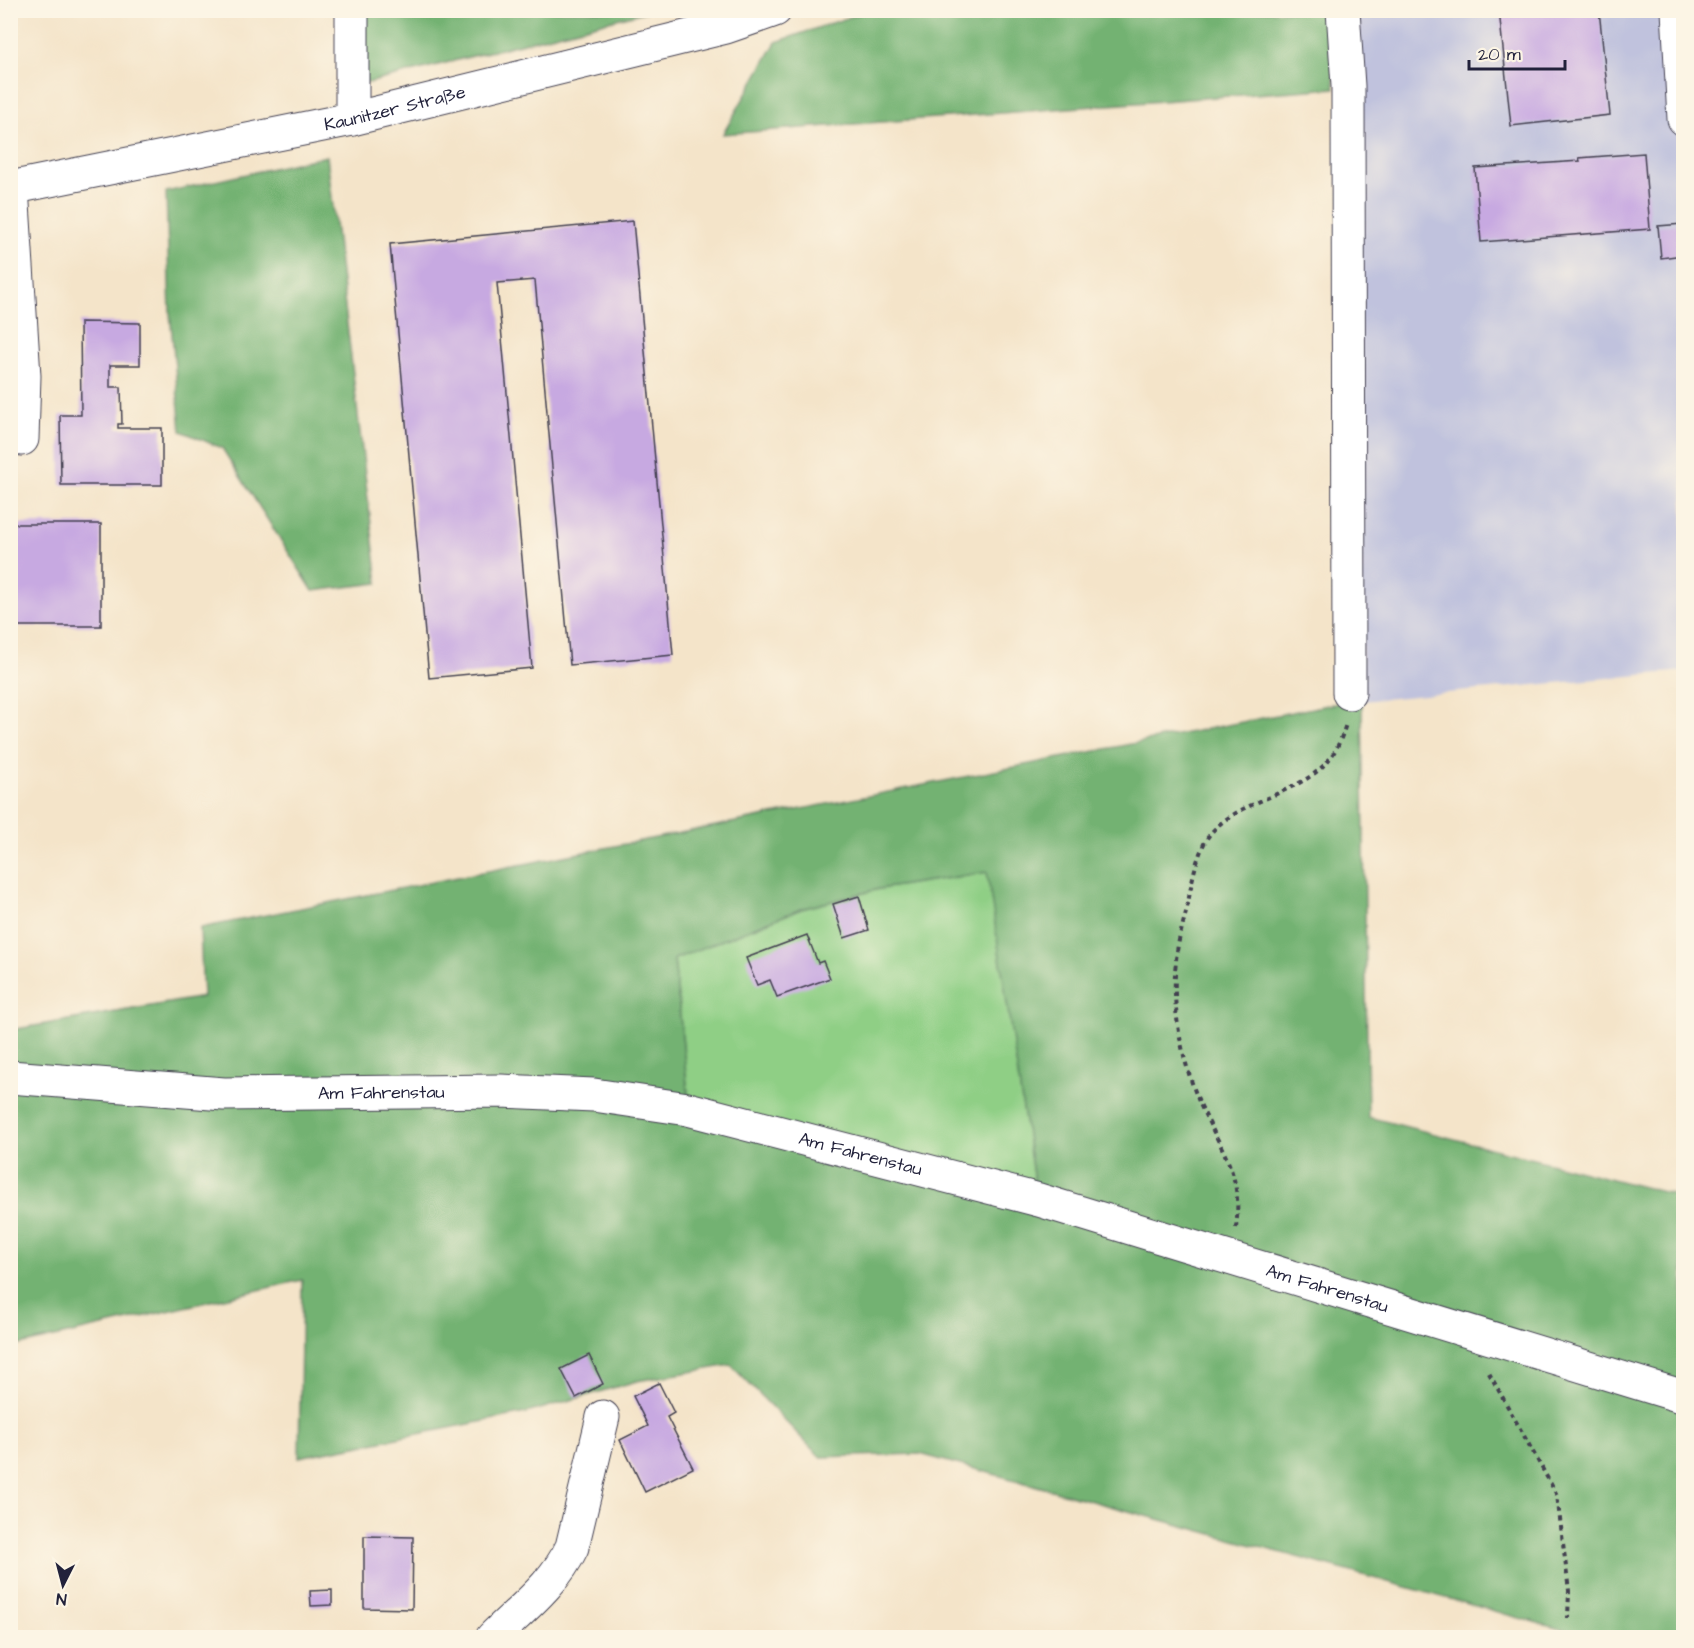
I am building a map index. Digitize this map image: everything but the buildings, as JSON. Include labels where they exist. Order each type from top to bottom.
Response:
[{"type":"street","points":[[352,10],[352,119]]},
{"type":"street","name":"Kaunitzer Straße","points":[[11,188],[352,119],[726,27],[775,10]]},
{"type":"street","points":[[1343,10],[1348,86],[1349,693]]},
{"type":"street","points":[[1678,10],[1683,119]]},
{"type":"street","points":[[11,188],[24,376],[22,439]]},
{"type":"street","name":"Am Fahrenstau","points":[[10,1077],[224,1094],[501,1091],[606,1097],[688,1109],[1039,1200],[1683,1397]]},
{"type":"street","points":[[492,1638],[552,1579],[566,1561],[572,1547],[603,1417]]},
{"type":"path","points":[[1228,1258],[1239,1206],[1235,1177],[1199,1103],[1184,1055],[1174,990],[1176,960],[1195,867],[1204,844],[1217,826],[1239,812],[1301,783],[1323,767],[1341,738],[1346,723],[1349,693]]},
{"type":"path","points":[[1465,1330],[1557,1495],[1569,1591],[1568,1618]]},
{"type":"shaded area","points":[[1357,11],[1683,11],[1683,671],[1362,701]]},
{"type":"green space","points":[[364,10],[648,11],[364,84]]},
{"type":"green space","points":[[867,11],[1325,11],[1335,88],[723,134],[776,42]]},
{"type":"green space","points":[[327,156],[378,583],[313,591],[222,448],[181,431],[170,313],[166,192]]},
{"type":"green space","points":[[1362,701],[1368,1117],[1683,1197],[1683,1637],[1589,1637],[920,1454],[820,1457],[731,1365],[637,1381],[526,1413],[299,1457],[302,1280],[11,1347],[11,1030],[203,997],[200,928],[1338,703]],"holes":[[[987,872],[1036,1194],[689,1104],[674,959],[801,909],[879,889]]]},
{"type":"green space","points":[[988,872],[1036,1195],[689,1104],[674,959],[801,909],[879,889]]}]
